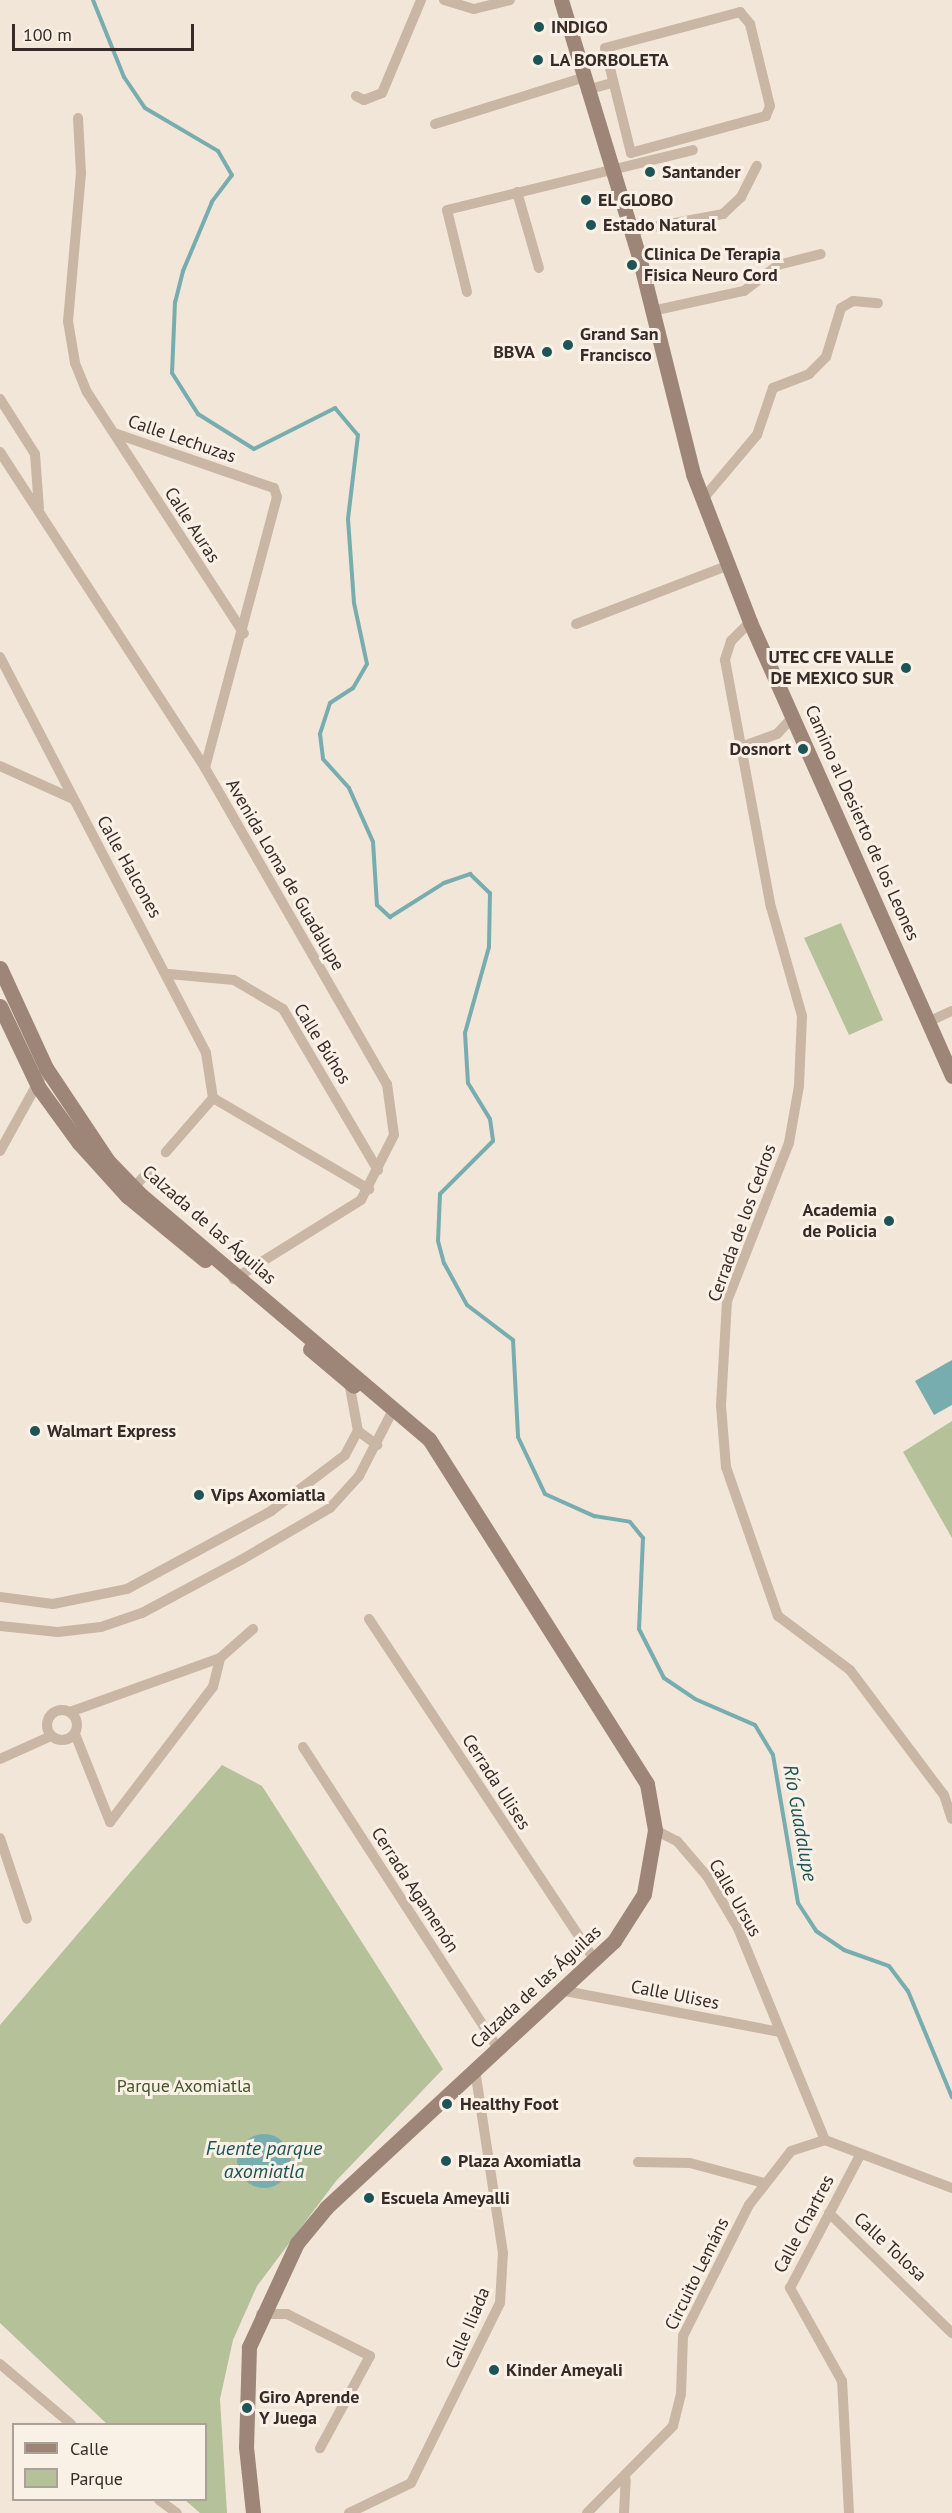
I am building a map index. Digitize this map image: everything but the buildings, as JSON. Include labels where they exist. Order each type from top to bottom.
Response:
[{"type":"main road","name":"Camino al Desierto de los Leones","points":[[561,0],[584,84],[632,231],[702,500],[726,566],[750,622],[794,716],[952,1076]]},
{"type":"main road","name":"Calzada de las Águilas","points":[[0,968],[46,1068],[130,1192]]},
{"type":"main road","name":"Calzada de las Águilas","points":[[0,1006],[39,1088],[130,1192],[396,1407],[429,1439],[445,1468],[646,1784],[655,1830],[636,1913],[596,1962],[326,2208],[297,2243],[261,2314],[249,2347],[246,2408],[253,2513]]},
{"type":"main road","name":"Calzada de las Águilas","points":[[235,1277],[445,1468]]},
{"type":"street","points":[[356,96],[364,100],[382,93],[421,0]]},
{"type":"street","points":[[444,0],[474,9],[510,0]]},
{"type":"street","points":[[740,12],[750,24],[770,106],[766,116],[634,154],[612,83],[607,45],[740,12]]},
{"type":"street","points":[[435,124],[584,84],[612,83]]},
{"type":"street","name":"Calle Lechuzas","points":[[78,118],[81,173],[68,321],[79,372],[113,433],[274,488],[275,517],[205,768]]},
{"type":"street","points":[[467,292],[447,210],[610,168],[693,150]]},
{"type":"street","points":[[632,231],[723,214],[741,197],[757,166]]},
{"type":"street","points":[[517,192],[539,268]]},
{"type":"street","points":[[652,311],[744,291],[778,265],[821,254]]},
{"type":"street","points":[[702,500],[758,435],[773,388],[809,374],[826,357],[842,308],[853,301],[878,303]]},
{"type":"street","points":[[0,399],[35,454],[39,510]]},
{"type":"street","name":"Calle Auras","points":[[113,433],[244,634]]},
{"type":"street","name":"Avenida Loma de Guadalupe","points":[[0,452],[205,768],[387,1084],[394,1135],[369,1189],[349,1211],[235,1277]]},
{"type":"street","points":[[576,624],[726,566]]},
{"type":"street","name":"Cerrada de los Cedros","points":[[750,622],[731,641],[724,660],[771,907],[802,1016],[799,1086],[789,1143],[727,1301],[721,1406],[726,1467],[778,1616],[850,1670],[938,1786],[952,1819]]},
{"type":"street","name":"Calle Halcones","points":[[0,657],[73,799],[169,974],[206,1053],[213,1098]]},
{"type":"street","points":[[741,747],[777,734],[794,716]]},
{"type":"street","points":[[0,766],[73,799]]},
{"type":"street","name":"Calle Búhos","points":[[169,974],[234,980],[283,1009],[378,1170]]},
{"type":"street","points":[[928,1022],[952,1011]]},
{"type":"street","points":[[0,1151],[39,1088],[46,1068]]},
{"type":"street","points":[[166,1152],[213,1098],[369,1189]]},
{"type":"street","points":[[130,1192],[149,1171]]},
{"type":"street","points":[[0,1597],[53,1604],[127,1589],[321,1478],[345,1455],[358,1431],[350,1382]]},
{"type":"street","points":[[0,1626],[58,1632],[100,1627],[142,1612],[330,1508],[359,1476],[390,1416]]},
{"type":"street","points":[[358,1431],[377,1445]]},
{"type":"street","name":"Cerrada Ulises","points":[[369,1619],[596,1962]]},
{"type":"street","points":[[51,1736],[50,1716],[70,1712],[220,1658],[254,1629]]},
{"type":"street","points":[[70,1712],[78,1722],[75,1734],[110,1822],[213,1687],[220,1658]]},
{"type":"street","points":[[0,1759],[51,1736],[66,1740],[75,1734]]},
{"type":"street","name":"Cerrada Agamenón","points":[[303,1747],[499,2050]]},
{"type":"street","name":"Calle Ursus","points":[[655,1830],[677,1841],[707,1876],[738,1928],[825,2140]]},
{"type":"street","points":[[0,1838],[27,1919]]},
{"type":"street","name":"Calle Ulises","points":[[565,1991],[779,2032]]},
{"type":"street","name":"Calle Iliada","points":[[349,2513],[411,2483],[500,2303],[502,2253],[475,2070]]},
{"type":"street","points":[[825,2140],[952,2188]]},
{"type":"street","name":"Circuito Lemáns","points":[[587,2513],[626,2480],[673,2426],[681,2394],[683,2336],[764,2183],[791,2151],[825,2140]]},
{"type":"street","name":"Calle Chartres","points":[[849,2513],[842,2380],[790,2288],[860,2155]]},
{"type":"street","points":[[638,2162],[690,2163],[764,2183]]},
{"type":"street","name":"Calle Tolosa","points":[[829,2213],[952,2333]]},
{"type":"street","points":[[261,2314],[287,2314],[370,2356],[320,2448]]},
{"type":"street","points":[[0,2364],[69,2423]]},
{"type":"street","points":[[624,2513],[626,2480]]},
{"type":"street","points":[[162,2501],[177,2513]]},
{"type":"green space","points":[[841,923],[883,1020],[849,1035],[804,938]]},
{"type":"green space","points":[[952,1421],[952,1538],[903,1452]]},
{"type":"green space","name":"Parque Axomiatla","points":[[222,1765],[262,1786],[443,2069],[336,2181],[257,2286],[233,2340],[220,2399],[227,2513],[200,2513],[186,2501],[207,2501],[207,2423],[106,2423],[0,2323],[0,2025]]},
{"type":"water","points":[[952,1360],[952,1405],[934,1415],[915,1381]]},
{"type":"water","name":"Fuente parque axomiatla","points":[[259,2134],[269,2134],[279,2138],[287,2146],[291,2161],[287,2176],[279,2184],[269,2188],[259,2188],[249,2184],[241,2176],[237,2166],[237,2156],[241,2146],[249,2138]]},
{"type":"waterway","name":"Río Guadalupe","points":[[93,0],[124,77],[145,108],[218,151],[232,175],[212,202],[183,271],[175,302],[172,373],[198,414],[254,449],[335,408],[358,435],[348,519],[354,603],[367,664],[353,688],[330,703],[320,734],[323,759],[349,788],[373,842],[377,905],[390,917],[444,883],[470,874],[490,893],[489,947],[465,1033],[468,1083],[490,1119],[493,1141],[440,1194],[438,1241],[444,1263],[467,1305],[513,1340],[518,1437],[545,1494],[594,1516],[630,1522],[643,1538],[639,1629],[664,1678],[695,1699],[755,1725],[773,1755],[798,1903],[816,1931],[844,1950],[889,1966],[908,1991],[952,2097]]},
{"type":"place","name":"INDIGO","points":[[539,27]]},
{"type":"place","name":"LA BORBOLETA","points":[[538,60]]},
{"type":"place","name":"Santander","points":[[650,172]]},
{"type":"place","name":"EL GLOBO","points":[[586,200]]},
{"type":"place","name":"Estado Natural","points":[[591,225]]},
{"type":"place","name":"Clinica De Terapia Fisica Neuro Cord","points":[[632,265]]},
{"type":"place","name":"Grand San Francisco","points":[[568,345]]},
{"type":"place","name":"BBVA","points":[[547,352]]},
{"type":"place","name":"UTEC CFE VALLE DE MEXICO SUR","points":[[906,668]]},
{"type":"place","name":"Dosnort","points":[[803,749]]},
{"type":"place","name":"Academia de Policia","points":[[889,1221]]},
{"type":"place","name":"Walmart Express","points":[[35,1431]]},
{"type":"place","name":"Vips Axomiatla","points":[[199,1495]]},
{"type":"place","name":"Healthy Foot","points":[[447,2104]]},
{"type":"place","name":"Plaza Axomiatla","points":[[446,2161]]},
{"type":"place","name":"Escuela Ameyalli","points":[[369,2198]]},
{"type":"place","name":"Kinder Ameyali","points":[[494,2370]]},
{"type":"place","name":"Giro Aprende Y Juega","points":[[247,2408]]}]
